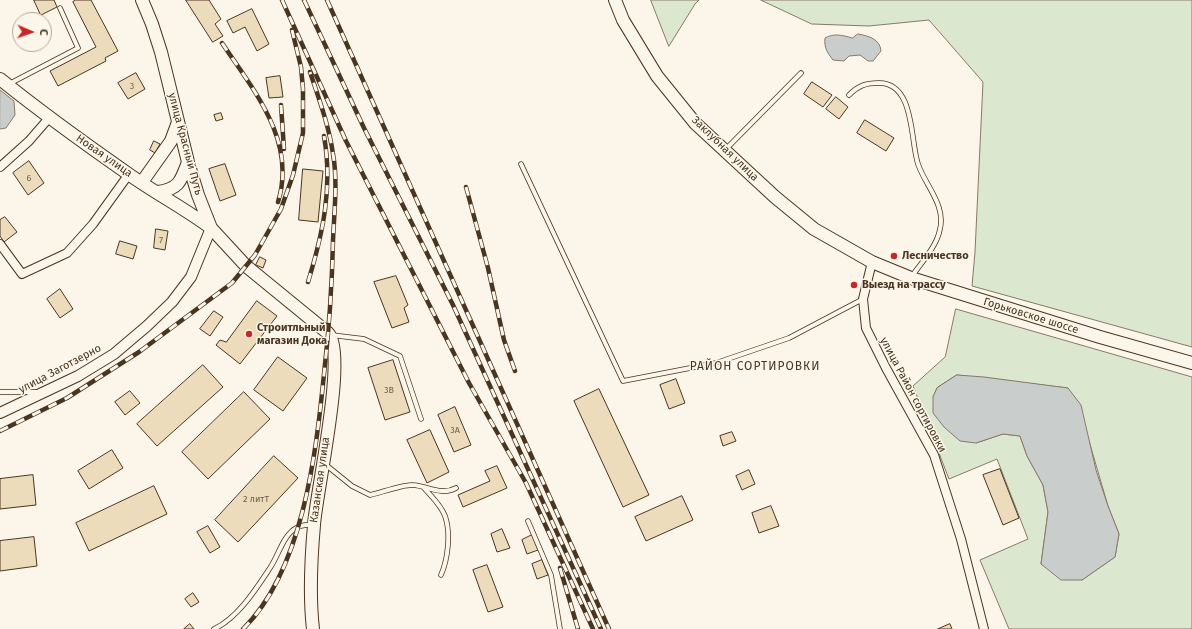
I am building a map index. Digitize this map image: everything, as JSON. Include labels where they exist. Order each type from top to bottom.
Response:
[{"type":"main road","name":"улица Красный Путь","points":[[142,0],[161,52],[188,162],[211,228],[246,266],[330,334]]},
{"type":"main road","name":"Заклубная улица","points":[[615,0],[623,20],[657,76],[695,123],[775,197],[814,229],[872,262]]},
{"type":"main road","name":"Новая улица","points":[[4,82],[49,118],[129,174],[185,208],[211,228]]},
{"type":"main road","points":[[142,182],[171,141],[178,122]]},
{"type":"main road","points":[[158,192],[170,190],[177,186],[188,162]]},
{"type":"main road","name":"Горьковское шоссе","points":[[872,262],[911,278],[1100,337],[1192,363]]},
{"type":"main road","name":"Казанская улица","points":[[313,629],[312,566],[314,524],[335,367],[334,341],[330,334]]},
{"type":"street","points":[[0,167],[29,141],[49,118]]},
{"type":"street","points":[[0,244],[22,274],[67,253],[93,224],[129,174]]},
{"type":"street","name":"улица Заготзерно","points":[[0,413],[78,376],[114,354],[147,326],[172,302],[190,277],[211,228]]},
{"type":"street","name":"улица Район сортировки","points":[[872,262],[863,299],[866,328],[886,368],[934,455],[961,539],[984,629]]},
{"type":"lane","points":[[4,82],[78,48],[60,8]]},
{"type":"lane","points":[[724,151],[801,73]]},
{"type":"lane","points":[[849,95],[862,85],[881,83],[894,88],[904,98],[910,117],[915,155],[922,176],[939,206],[941,224],[934,244],[911,278]]},
{"type":"lane","points":[[521,164],[623,381],[716,363],[782,341],[863,299]]},
{"type":"lane","points":[[330,334],[364,339],[400,356],[421,419]]},
{"type":"lane","points":[[0,392],[44,393]]},
{"type":"lane","points":[[322,462],[352,486],[370,495],[412,485],[450,491],[456,488]]},
{"type":"lane","points":[[424,488],[437,502],[445,516],[448,540],[445,567],[442,575]]},
{"type":"lane","points":[[528,521],[551,575],[560,629]]},
{"type":"lane","points":[[214,629],[224,624],[247,600],[271,567],[284,541],[298,527],[314,524]]},
{"type":"green space","points":[[651,0],[699,0],[669,46]]},
{"type":"green space","points":[[761,0],[1192,0],[1192,347],[972,286],[983,82],[929,20],[869,26],[812,24]]},
{"type":"green space","points":[[956,309],[1192,377],[1192,629],[1009,629],[980,560],[1028,539],[997,459],[949,479],[913,386],[945,357]],"holes":[[[957,375],[1068,388],[1089,441],[1108,506],[1119,534],[1115,557],[1082,580],[1041,564],[1048,512],[1043,485],[1027,456],[1020,436],[1003,434],[976,443],[933,397],[937,388]]]},
{"type":"shaded area","points":[[858,34],[870,37],[879,44],[881,51],[873,61],[868,61],[860,55],[849,56],[844,61],[833,60],[826,50],[825,38],[832,35],[838,35],[852,38]]},
{"type":"shaded area","points":[[0,90],[14,101],[15,115],[6,128],[0,129]]},
{"type":"shaded area","points":[[957,375],[1068,388],[1081,405],[1096,470],[1119,534],[1115,557],[1082,580],[1061,580],[1041,564],[1048,512],[1043,485],[1027,456],[1020,436],[1003,434],[976,443],[960,441],[944,427],[933,413],[933,397],[937,388]]},
{"type":"building","points":[[34,0],[54,0],[57,7],[47,12],[40,12]]},
{"type":"building","points":[[76,0],[91,0],[118,51],[105,58],[106,61],[58,86],[50,71],[96,47],[73,2]]},
{"type":"building","points":[[186,0],[209,0],[221,19],[215,24],[223,36],[213,42]]},
{"type":"building","points":[[252,9],[269,44],[257,51],[245,27],[233,33],[227,21]]},
{"type":"building","points":[[136,73],[145,89],[128,99],[118,83]]},
{"type":"building","points":[[280,76],[283,97],[269,98],[266,78]]},
{"type":"building","points":[[812,82],[832,95],[823,107],[804,94]]},
{"type":"building","points":[[836,97],[848,107],[839,119],[826,109]]},
{"type":"building","points":[[221,113],[223,119],[216,121],[214,115]]},
{"type":"building","points":[[865,120],[894,138],[886,151],[857,133]]},
{"type":"building","points":[[154,141],[160,144],[155,153],[150,150]]},
{"type":"building","points":[[29,161],[44,183],[28,195],[13,173]]},
{"type":"building","points":[[225,164],[236,195],[220,201],[209,169]]},
{"type":"building","points":[[303,169],[323,171],[318,222],[299,220]]},
{"type":"building","points":[[5,217],[17,232],[4,242],[0,236],[0,220]]},
{"type":"building","points":[[156,229],[168,231],[165,250],[154,248]]},
{"type":"building","points":[[120,241],[137,246],[133,259],[116,254]]},
{"type":"building","points":[[260,257],[266,260],[263,268],[256,265]]},
{"type":"building","points":[[396,276],[408,305],[404,308],[409,322],[392,328],[374,282]]},
{"type":"building","points":[[60,289],[73,309],[60,318],[47,299]]},
{"type":"building","points":[[257,301],[277,316],[240,364],[216,345],[220,340],[226,342]]},
{"type":"building","points":[[214,311],[223,317],[210,336],[200,329]]},
{"type":"building","points":[[278,357],[307,378],[283,411],[254,390]]},
{"type":"building","points":[[393,360],[410,412],[385,420],[368,368]]},
{"type":"building","points":[[203,365],[223,387],[157,446],[137,424]]},
{"type":"building","points":[[676,379],[685,403],[669,409],[660,385]]},
{"type":"building","points":[[599,389],[649,495],[623,507],[574,401]]},
{"type":"building","points":[[130,391],[140,403],[125,415],[115,402]]},
{"type":"building","points":[[244,392],[270,419],[208,479],[182,452]]},
{"type":"building","points":[[455,407],[471,445],[454,452],[438,415]]},
{"type":"building","points":[[430,430],[449,472],[427,483],[407,440]]},
{"type":"building","points":[[732,432],[736,441],[723,446],[720,436]]},
{"type":"building","points":[[112,450],[123,468],[89,489],[78,471]]},
{"type":"building","points":[[274,456],[298,478],[238,542],[215,520]]},
{"type":"building","points":[[497,466],[507,488],[463,507],[458,495],[490,481],[485,471]]},
{"type":"building","points":[[1000,469],[1019,518],[1003,525],[983,475]]},
{"type":"building","points":[[749,470],[755,484],[742,490],[736,476]]},
{"type":"building","points":[[33,475],[36,505],[0,509],[0,479]]},
{"type":"building","points":[[154,486],[167,514],[89,551],[76,523]]},
{"type":"building","points":[[682,496],[693,520],[646,541],[635,517]]},
{"type":"building","points":[[771,506],[779,526],[759,533],[752,513]]},
{"type":"building","points":[[208,526],[220,547],[210,553],[197,532]]},
{"type":"building","points":[[502,529],[510,548],[497,552],[491,534]]},
{"type":"building","points":[[532,535],[538,550],[527,554],[522,540]]},
{"type":"building","points":[[34,537],[37,566],[0,571],[0,541]]},
{"type":"building","points":[[542,560],[548,575],[537,579],[532,564]]},
{"type":"building","points":[[487,565],[503,607],[488,612],[473,570]]},
{"type":"building","points":[[193,593],[199,602],[191,607],[185,599]]},
{"type":"building","points":[[190,624],[194,629],[184,629]]},
{"type":"building","points":[[950,624],[952,629],[938,629]]},
{"type":"railway","points":[[282,0],[346,141],[469,383],[526,483],[593,629]]},
{"type":"railway","points":[[304,0],[364,128],[453,305],[601,629]]},
{"type":"railway","points":[[327,0],[609,629]]},
{"type":"railway","points":[[0,431],[67,398],[139,352],[232,283],[255,255],[281,209],[293,175],[303,133],[303,89],[301,67],[292,30]]},
{"type":"railway","points":[[222,43],[259,98],[277,138],[282,158],[282,180],[278,202]]},
{"type":"railway","points":[[243,629],[263,604],[280,576],[293,543],[311,474],[321,406],[330,308],[335,175],[329,133],[310,72]]},
{"type":"railway","points":[[281,105],[284,149]]},
{"type":"railway","points":[[308,282],[322,228],[327,192],[327,155],[324,136]]},
{"type":"railway","points":[[466,187],[488,268],[504,340],[515,371]]},
{"type":"railway","points":[[560,568],[578,629]]},
{"type":"place","name":"Лесничество","points":[[894,256]]},
{"type":"place","name":"Выезд на трассу","points":[[854,285]]},
{"type":"place","name":"Строитльный магазин Дока","points":[[249,334]]},
{"type":"district","name":"РАЙОН СОРТИРОВКИ","points":[[755,367]]}]
